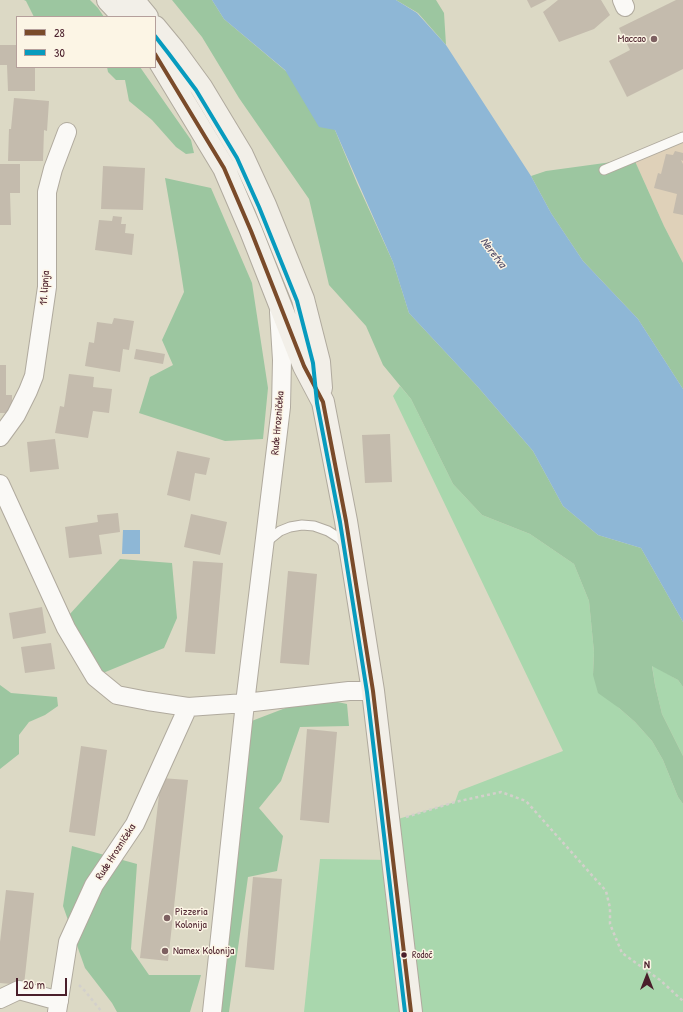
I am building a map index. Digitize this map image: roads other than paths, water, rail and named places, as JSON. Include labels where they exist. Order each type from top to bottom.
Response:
[{"type":"main road","points":[[108,0],[123,16]]},
{"type":"main road","points":[[132,0],[146,16]]},
{"type":"main road","points":[[156,28],[201,87],[242,155],[265,205],[302,299],[319,362],[323,402],[346,521],[373,691],[411,1012]]},
{"type":"main road","points":[[156,55],[224,168],[251,230],[304,366],[323,402]]},
{"type":"street","name":"11. lipnja","points":[[0,437],[16,415],[34,376],[47,287],[47,192],[53,169],[67,132]]},
{"type":"street","name":"Rude Hrozničeka","points":[[212,1012],[245,703],[281,407],[282,360],[278,301]]},
{"type":"street","points":[[2,491],[66,628],[95,677],[117,695],[188,707],[373,691]]},
{"type":"street","name":"Rude Hrozničeka","points":[[0,999],[18,990],[58,1006],[68,942],[94,885],[135,824],[188,707]]},
{"type":"lane","points":[[604,170],[683,137]]},
{"type":"lane","points":[[264,544],[280,531],[290,527],[314,526],[328,531],[339,538],[351,552]]},
{"type":"water","name":"Neretva","points":[[212,0],[396,0],[417,13],[446,45],[531,176],[551,213],[583,261],[638,319],[683,389],[683,622],[641,548],[598,535],[563,506],[533,451],[478,387],[409,313],[393,262],[335,130],[319,127],[285,70],[224,19]]},
{"type":"water","points":[[123,530],[140,530],[140,554],[122,554]]},
{"type":"place","name":"Maccao","points":[[654,39]]},
{"type":"place","name":"Pizzeria Kolonija","points":[[167,918]]},
{"type":"place","name":"Namex Kolonija","points":[[165,951]]},
{"type":"place","name":"Rodoč","points":[[404,955]]}]
